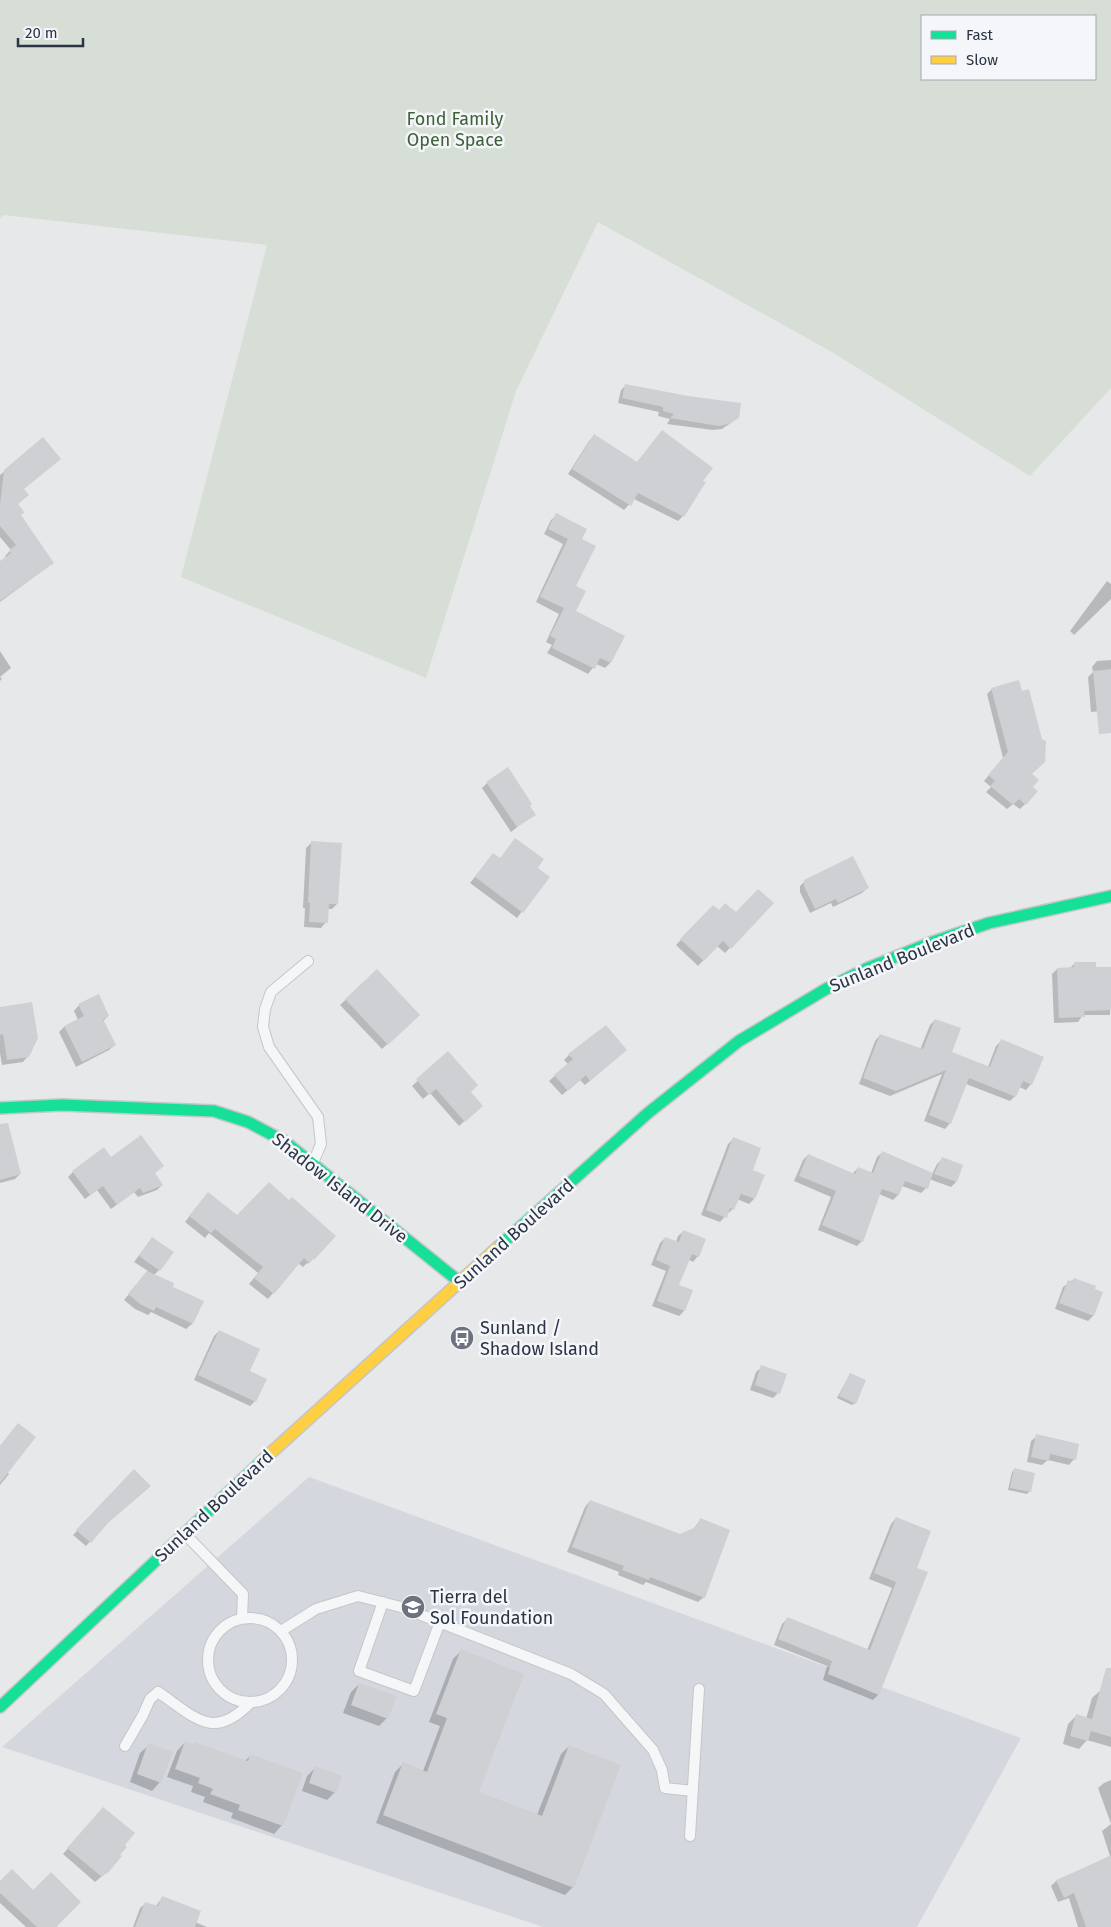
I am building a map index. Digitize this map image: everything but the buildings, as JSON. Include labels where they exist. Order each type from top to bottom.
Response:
[{"type":"main road","name":"Sunland Boulevard","points":[[0,1707],[287,1437],[648,1112],[739,1042],[826,989],[868,968],[930,943],[988,922],[1111,896]]},
{"type":"main road","name":"Shadow Island Drive","points":[[0,1108],[62,1105],[214,1111],[248,1122],[284,1141],[461,1282]]},
{"type":"lane","points":[[308,961],[271,992],[265,1009],[262,1027],[269,1047],[318,1117],[321,1144],[313,1164]]},
{"type":"lane","points":[[184,1533],[243,1594],[242,1618]]},
{"type":"lane","points":[[281,1630],[316,1609],[358,1596],[401,1607],[440,1622],[571,1674],[604,1694],[654,1750],[662,1770],[666,1788],[693,1791]]},
{"type":"lane","points":[[383,1602],[359,1671],[414,1691],[440,1622]]},
{"type":"lane","points":[[242,1618],[256,1618],[270,1622],[281,1630],[289,1642],[292,1655],[292,1669],[286,1683],[277,1693],[265,1700],[251,1702],[237,1700],[225,1694],[215,1684],[209,1671],[208,1657],[211,1644],[218,1632],[229,1623],[242,1618]]},
{"type":"lane","points":[[690,1836],[699,1689]]},
{"type":"lane","points":[[125,1746],[150,1699],[158,1692],[199,1720],[218,1724],[238,1715],[251,1702]]},
{"type":"shaded area","name":"Tierra del Sol Foundation","points":[[309,1477],[1021,1738],[917,1927],[543,1927],[2,1747]]},
{"type":"green space","name":"Fond Family Open Space","points":[[0,0],[1111,0],[1111,388],[1030,476],[832,352],[598,222],[516,391],[426,678],[181,577],[267,245],[4,215],[0,218]]},
{"type":"traffic: fast","points":[[497,1248],[648,1113],[739,1041],[826,989],[868,968],[930,943],[989,923],[1111,896]]},
{"type":"traffic: fast","points":[[0,1108],[62,1105],[214,1111],[248,1122],[284,1141],[461,1283]]},
{"type":"traffic: fast","points":[[0,1707],[263,1460]]},
{"type":"traffic: slow","points":[[263,1460],[497,1248]]},
{"type":"place","name":"Sunland / Shadow Island","points":[[462,1338]]},
{"type":"place","name":"Tierra del Sol Foundation","points":[[413,1607]]}]
